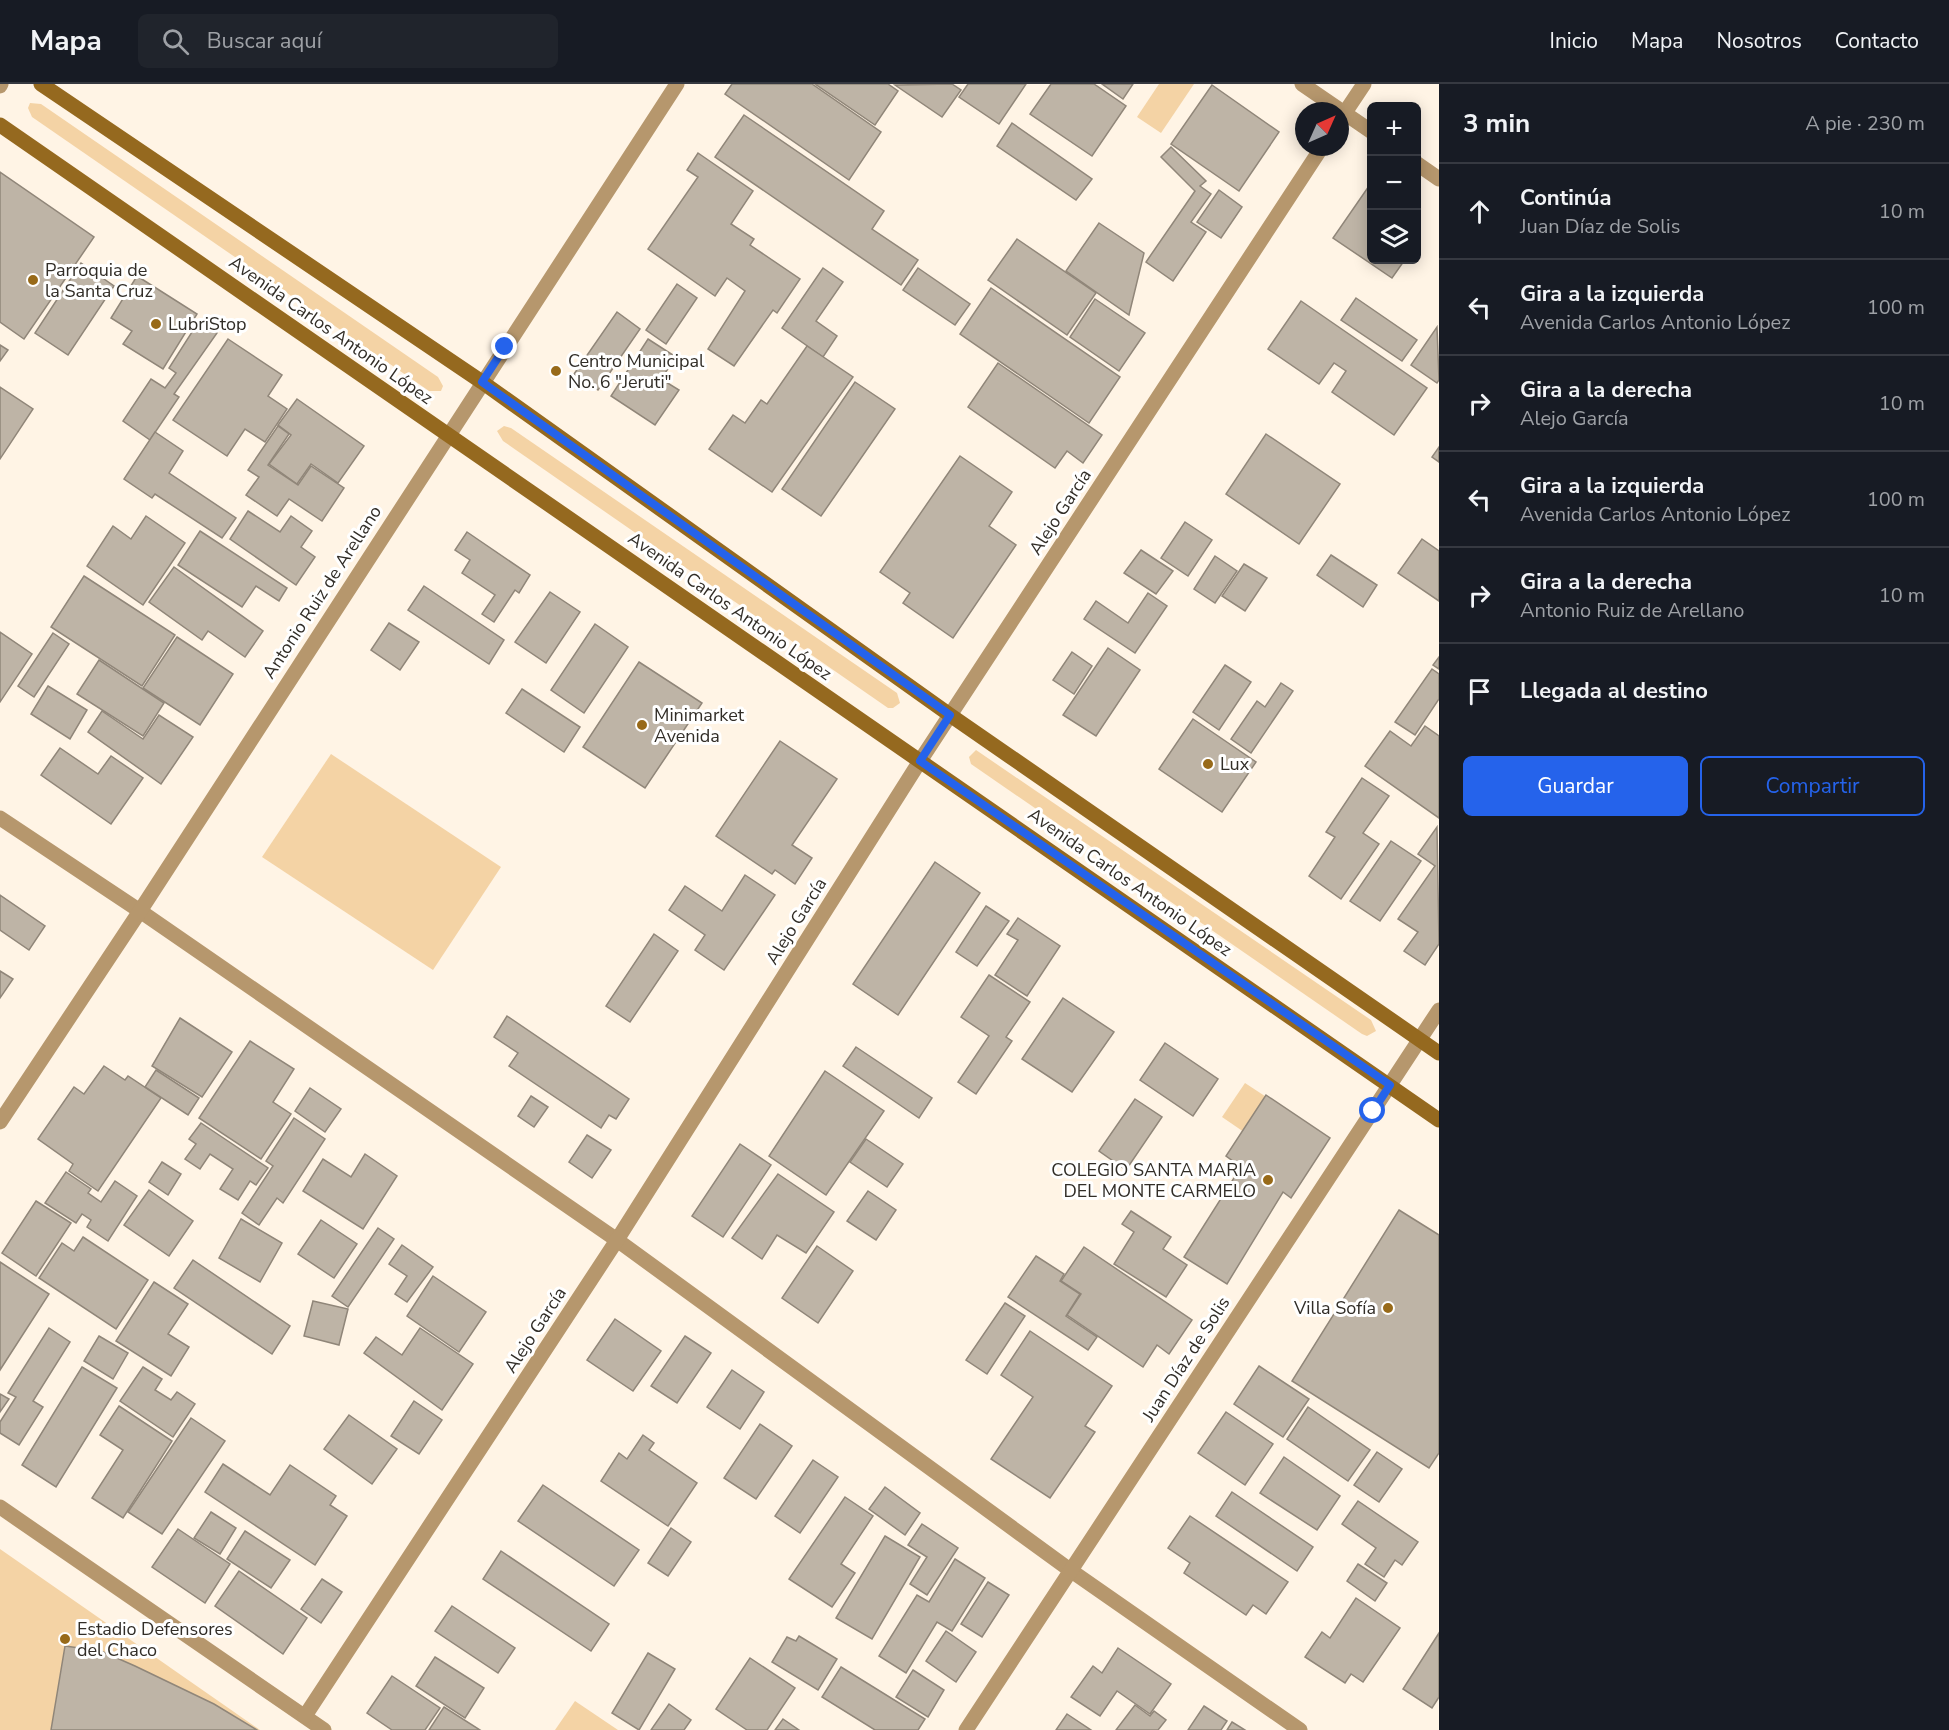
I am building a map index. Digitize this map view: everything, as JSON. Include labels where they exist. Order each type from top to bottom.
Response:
[{"type":"main road","name":"Avenida Carlos Antonio López","points":[[41,84],[482,382],[950,715],[1439,1053]]},
{"type":"main road","name":"Avenida Carlos Antonio López","points":[[0,124],[1439,1120]]},
{"type":"street","name":"Antonio Ruiz de Arellano","points":[[0,1122],[140,911],[677,84]]},
{"type":"street","points":[[1302,84],[1324,102]]},
{"type":"street","points":[[1349,106],[1364,84]]},
{"type":"street","points":[[1349,121],[1367,130]]},
{"type":"street","name":"Alejo García","points":[[304,1716],[617,1240],[920,761],[1316,156]]},
{"type":"street","points":[[1421,166],[1439,179]]},
{"type":"street","points":[[0,818],[140,911],[617,1240],[1070,1570],[1300,1730]]},
{"type":"street","name":"Juan Díaz de Solis","points":[[966,1730],[1439,1010]]},
{"type":"street","points":[[0,1507],[324,1730]]},
{"type":"shaded area","points":[[1159,84],[1194,84],[1161,133],[1137,117]]},
{"type":"shaded area","points":[[30,103],[41,104],[438,377],[443,386],[441,391],[429,391],[32,117],[28,108]]},
{"type":"shaded area","points":[[504,426],[511,428],[897,693],[900,703],[893,708],[888,708],[503,441],[497,431]]},
{"type":"shaded area","points":[[976,750],[1371,1020],[1376,1031],[1367,1036],[1362,1034],[971,764],[969,757]]},
{"type":"shaded area","points":[[331,754],[501,867],[433,970],[262,857]]},
{"type":"shaded area","points":[[1245,1083],[1313,1128],[1289,1163],[1222,1117]]},
{"type":"shaded area","name":"Estadio Defensores del Chaco","points":[[0,1549],[260,1730],[0,1730]]},
{"type":"shaded area","points":[[575,1701],[618,1730],[555,1730]]},
{"type":"building","points":[[732,84],[812,84],[881,132],[849,180],[725,94]]},
{"type":"building","points":[[815,84],[888,84],[898,91],[875,125]]},
{"type":"building","points":[[952,84],[961,90],[942,117],[895,85]]},
{"type":"building","points":[[968,84],[1026,84],[999,124],[959,97]]},
{"type":"building","points":[[1051,84],[1094,84],[1126,106],[1092,156],[1030,114]]},
{"type":"building","points":[[1102,84],[1133,84],[1123,99]]},
{"type":"building","points":[[1212,85],[1279,132],[1239,191],[1171,144]]},
{"type":"building","points":[[744,115],[884,211],[872,229],[918,260],[901,285],[715,157]]},
{"type":"building","points":[[1012,123],[1092,179],[1076,200],[997,146]]},
{"type":"building","points":[[1171,147],[1206,181],[1200,186],[1211,194],[1191,222],[1206,232],[1173,281],[1146,262],[1195,191],[1161,157]]},
{"type":"building","points":[[698,153],[753,191],[731,224],[754,239],[750,245],[800,279],[777,313],[773,310],[734,366],[708,349],[745,291],[727,278],[715,296],[648,249],[698,177],[687,170]]},
{"type":"building","name":"Parroquia de la Santa Cruz","points":[[0,172],[94,237],[24,339],[0,322]]},
{"type":"building","points":[[1367,189],[1367,261],[1333,238]]},
{"type":"building","points":[[1219,190],[1242,207],[1221,238],[1197,222]]},
{"type":"building","points":[[1099,223],[1144,253],[1129,315],[1066,271]]},
{"type":"building","points":[[1017,239],[1096,293],[1067,335],[988,280]]},
{"type":"building","points":[[81,263],[114,286],[68,355],[35,333]]},
{"type":"building","points":[[1371,264],[1402,264],[1392,278]]},
{"type":"building","points":[[823,268],[843,282],[816,321],[837,336],[823,357],[782,328]]},
{"type":"building","points":[[918,268],[970,304],[955,325],[903,290]]},
{"type":"building","name":"LubriStop","points":[[137,276],[197,314],[163,369],[123,344],[132,331],[111,318]]},
{"type":"building","points":[[677,284],[697,298],[666,344],[646,330]]},
{"type":"building","points":[[991,288],[1120,377],[1089,423],[960,334]]},
{"type":"building","points":[[1356,298],[1417,340],[1402,361],[1341,320]]},
{"type":"building","points":[[1095,299],[1145,333],[1119,371],[1070,337]]},
{"type":"building","points":[[1301,301],[1427,388],[1394,435],[1332,392],[1346,371],[1334,363],[1319,384],[1268,349]]},
{"type":"building","points":[[617,312],[640,329],[598,390],[574,374]]},
{"type":"building","points":[[199,321],[217,333],[174,394],[179,397],[150,440],[123,421],[151,379],[165,388],[176,373],[169,368]]},
{"type":"building","points":[[1437,327],[1439,380],[1437,383],[1411,365]]},
{"type":"building","points":[[228,339],[282,375],[268,396],[287,409],[265,442],[245,429],[227,456],[173,420]]},
{"type":"building","points":[[648,339],[676,357],[661,379],[679,390],[655,425],[611,396]]},
{"type":"building","points":[[0,345],[8,350],[0,361]]},
{"type":"building","points":[[807,346],[853,377],[772,492],[709,449],[733,415],[745,423],[761,400],[767,404]]},
{"type":"building","points":[[998,363],[1102,435],[1083,463],[1067,451],[1055,468],[968,407]]},
{"type":"building","points":[[855,382],[895,409],[821,516],[782,489]]},
{"type":"building","points":[[0,387],[33,409],[0,459]]},
{"type":"building","points":[[297,399],[364,446],[338,483],[311,464],[297,484],[269,464],[291,435],[278,425]]},
{"type":"building","points":[[278,426],[289,434],[268,465],[298,485],[311,466],[344,488],[322,521],[289,499],[277,516],[246,495],[259,477],[248,470]]},
{"type":"building","points":[[155,432],[183,451],[169,473],[236,518],[222,538],[155,494],[152,498],[124,479]]},
{"type":"building","points":[[1266,434],[1340,484],[1299,544],[1226,494]]},
{"type":"building","points":[[1439,447],[1439,462],[1432,457]]},
{"type":"building","points":[[960,456],[1012,492],[989,526],[1016,545],[953,638],[903,603],[910,593],[880,572]]},
{"type":"building","points":[[248,511],[280,532],[291,516],[312,531],[301,547],[315,557],[296,585],[230,539]]},
{"type":"building","points":[[146,516],[185,543],[143,605],[87,566],[113,526],[131,539]]},
{"type":"building","points":[[1185,522],[1212,540],[1188,576],[1161,558]]},
{"type":"building","points":[[200,531],[287,588],[279,601],[256,586],[242,607],[178,565]]},
{"type":"building","points":[[467,532],[530,575],[519,593],[515,590],[494,622],[482,614],[495,595],[462,573],[470,560],[455,550]]},
{"type":"building","points":[[1422,539],[1439,551],[1439,601],[1398,573]]},
{"type":"building","points":[[1141,550],[1173,571],[1156,594],[1124,573]]},
{"type":"building","points":[[1331,555],[1377,585],[1363,607],[1317,575]]},
{"type":"building","points":[[1215,556],[1237,571],[1215,603],[1194,589]]},
{"type":"building","points":[[1244,564],[1267,578],[1245,611],[1222,596]]},
{"type":"building","points":[[174,567],[263,631],[245,657],[208,631],[202,640],[149,602]]},
{"type":"building","points":[[84,576],[175,635],[142,686],[51,627]]},
{"type":"building","points":[[424,586],[504,640],[489,664],[408,610]]},
{"type":"building","points":[[550,592],[580,612],[546,663],[515,642]]},
{"type":"building","points":[[1148,593],[1167,606],[1135,653],[1084,619],[1096,601],[1128,623]]},
{"type":"building","points":[[389,623],[419,642],[400,670],[371,650]]},
{"type":"building","points":[[595,624],[628,647],[584,713],[551,690]]},
{"type":"building","points":[[0,632],[32,654],[0,702]]},
{"type":"building","points":[[53,633],[69,644],[34,697],[18,686]]},
{"type":"building","points":[[177,637],[233,674],[200,725],[143,688]]},
{"type":"building","points":[[1108,648],[1140,670],[1096,736],[1063,715]]},
{"type":"building","points":[[1072,652],[1092,666],[1074,694],[1053,680]]},
{"type":"building","points":[[1439,657],[1439,669],[1433,665]]},
{"type":"building","points":[[99,660],[164,703],[143,736],[77,694]]},
{"type":"building","name":"Minimarket Avenida","points":[[639,662],[702,703],[645,788],[583,747]]},
{"type":"building","points":[[1225,665],[1251,682],[1219,730],[1193,712]]},
{"type":"building","points":[[1432,669],[1439,674],[1439,699],[1415,735],[1395,722]]},
{"type":"building","points":[[1281,683],[1293,691],[1251,753],[1231,739],[1257,701],[1265,707]]},
{"type":"building","points":[[48,686],[87,710],[70,739],[31,714]]},
{"type":"building","points":[[522,689],[580,727],[564,752],[506,713]]},
{"type":"building","points":[[102,711],[143,739],[159,715],[193,737],[161,784],[88,732]]},
{"type":"building","name":"Lux","points":[[1193,719],[1256,762],[1222,812],[1159,769]]},
{"type":"building","points":[[1425,726],[1439,736],[1439,818],[1365,766],[1390,731],[1411,746]]},
{"type":"building","points":[[780,741],[837,779],[792,845],[812,858],[795,884],[775,870],[772,874],[716,836]]},
{"type":"building","points":[[60,748],[98,774],[111,756],[143,778],[111,824],[41,775]]},
{"type":"building","points":[[1362,778],[1389,796],[1363,833],[1379,844],[1341,899],[1309,876],[1335,837],[1326,832]]},
{"type":"building","points":[[1437,827],[1439,944],[1425,965],[1404,951],[1418,932],[1398,919],[1435,866],[1418,854]]},
{"type":"building","points":[[1391,841],[1421,861],[1380,921],[1350,901]]},
{"type":"building","points":[[935,862],[980,893],[898,1015],[853,984]]},
{"type":"building","points":[[745,875],[775,895],[724,970],[695,950],[705,935],[669,910],[685,886],[722,911]]},
{"type":"building","points":[[0,895],[45,926],[29,950],[0,930]]},
{"type":"building","points":[[986,906],[1009,921],[977,966],[956,952]]},
{"type":"building","points":[[1018,918],[1060,946],[1027,996],[995,975],[1018,940],[1007,934]]},
{"type":"building","points":[[654,934],[678,951],[630,1022],[606,1006]]},
{"type":"building","points":[[0,971],[13,979],[0,998]]},
{"type":"building","points":[[989,975],[1030,1002],[1006,1037],[1012,1041],[976,1094],[958,1082],[989,1036],[961,1017]]},
{"type":"building","points":[[1063,998],[1114,1032],[1072,1092],[1022,1059]]},
{"type":"building","points":[[507,1016],[629,1099],[616,1119],[609,1115],[601,1128],[509,1066],[518,1053],[494,1037]]},
{"type":"building","points":[[180,1018],[232,1052],[202,1097],[152,1066]]},
{"type":"building","points":[[250,1041],[294,1069],[273,1102],[291,1114],[261,1159],[199,1118]]},
{"type":"building","points":[[1165,1043],[1218,1079],[1193,1116],[1140,1080]]},
{"type":"building","points":[[856,1047],[932,1098],[919,1118],[843,1066]]},
{"type":"building","points":[[104,1066],[125,1080],[128,1076],[161,1098],[98,1191],[69,1171],[73,1164],[38,1139],[74,1087],[84,1094]]},
{"type":"building","points":[[156,1070],[199,1098],[188,1115],[145,1087]]},
{"type":"building","points":[[825,1071],[884,1111],[826,1195],[769,1156]]},
{"type":"building","points":[[310,1088],[341,1109],[325,1132],[295,1111]]},
{"type":"building","name":"COLEGIO SANTA MARIA DEL MONTE CARMELO","points":[[1266,1095],[1330,1138],[1291,1198],[1283,1192],[1227,1284],[1184,1257],[1241,1167],[1226,1156]]},
{"type":"building","points":[[531,1096],[548,1107],[534,1127],[518,1116]]},
{"type":"building","points":[[1135,1099],[1162,1117],[1126,1170],[1099,1151]]},
{"type":"building","points":[[294,1118],[325,1139],[283,1203],[277,1198],[259,1225],[242,1213],[273,1166],[266,1161]]},
{"type":"building","points":[[201,1123],[268,1168],[256,1185],[250,1181],[238,1200],[220,1189],[233,1169],[210,1154],[200,1169],[185,1159],[196,1144],[189,1139]]},
{"type":"building","points":[[587,1135],[611,1150],[592,1178],[569,1162]]},
{"type":"building","points":[[866,1139],[903,1164],[887,1187],[850,1162]]},
{"type":"building","points":[[740,1144],[771,1165],[723,1237],[692,1216]]},
{"type":"building","points":[[365,1154],[397,1176],[363,1229],[303,1191],[323,1159],[351,1177]]},
{"type":"building","points":[[162,1162],[181,1174],[168,1195],[149,1182]]},
{"type":"building","points":[[66,1172],[91,1189],[88,1193],[101,1202],[115,1181],[137,1196],[108,1241],[87,1227],[91,1220],[82,1214],[76,1223],[45,1203]]},
{"type":"building","points":[[778,1174],[834,1212],[806,1253],[777,1235],[762,1259],[732,1238]]},
{"type":"building","points":[[149,1190],[193,1221],[169,1256],[124,1225]]},
{"type":"building","points":[[868,1191],[896,1210],[876,1240],[847,1221]]},
{"type":"building","points":[[36,1201],[71,1223],[36,1276],[2,1253]]},
{"type":"building","name":"Villa Sofía","points":[[1399,1210],[1439,1235],[1439,1453],[1429,1468],[1292,1381]]},
{"type":"building","points":[[1131,1211],[1171,1237],[1163,1249],[1187,1265],[1166,1297],[1114,1264],[1134,1232],[1122,1224]]},
{"type":"building","points":[[241,1219],[282,1243],[260,1282],[219,1258]]},
{"type":"building","points":[[321,1220],[357,1244],[334,1278],[298,1254]]},
{"type":"building","points":[[378,1228],[394,1239],[348,1307],[332,1296]]},
{"type":"building","points":[[83,1237],[148,1280],[116,1329],[39,1278],[62,1243],[74,1251]]},
{"type":"building","points":[[402,1245],[433,1267],[407,1302],[395,1294],[407,1276],[389,1264]]},
{"type":"building","points":[[817,1246],[853,1271],[818,1323],[782,1298]]},
{"type":"building","points":[[1084,1247],[1192,1320],[1169,1354],[1157,1345],[1143,1367],[1067,1315],[1081,1294],[1061,1281]]},
{"type":"building","points":[[1036,1256],[1064,1274],[1060,1281],[1080,1294],[1066,1316],[1097,1337],[1088,1350],[1008,1297]]},
{"type":"building","points":[[193,1260],[290,1326],[272,1354],[174,1288]]},
{"type":"building","points":[[0,1262],[49,1294],[0,1370]]},
{"type":"building","points":[[433,1276],[486,1312],[459,1352],[407,1316]]},
{"type":"building","points":[[154,1282],[188,1304],[168,1334],[189,1347],[171,1376],[116,1341]]},
{"type":"building","points":[[313,1301],[348,1309],[339,1345],[304,1336]]},
{"type":"building","points":[[1005,1303],[1025,1316],[987,1374],[966,1360]]},
{"type":"building","points":[[615,1319],[661,1351],[633,1391],[587,1360]]},
{"type":"building","points":[[49,1328],[70,1342],[33,1401],[43,1407],[19,1445],[0,1433],[0,1422],[16,1397],[8,1393]]},
{"type":"building","points":[[420,1328],[473,1364],[442,1410],[364,1353],[376,1337],[402,1355]]},
{"type":"building","points":[[1030,1331],[1112,1386],[1085,1426],[1095,1432],[1050,1498],[991,1459],[1033,1397],[1001,1375]]},
{"type":"building","points":[[99,1336],[128,1353],[113,1379],[84,1361]]},
{"type":"building","points":[[685,1336],[711,1353],[677,1403],[651,1386]]},
{"type":"building","points":[[1259,1366],[1309,1399],[1283,1437],[1234,1404]]},
{"type":"building","points":[[82,1367],[117,1388],[56,1487],[22,1465]]},
{"type":"building","points":[[143,1367],[162,1379],[155,1390],[171,1400],[177,1392],[195,1404],[173,1437],[120,1401]]},
{"type":"building","points":[[732,1370],[764,1392],[740,1429],[707,1407]]},
{"type":"building","points":[[0,1394],[9,1399],[0,1412]]},
{"type":"building","points":[[414,1401],[442,1420],[419,1454],[391,1436]]},
{"type":"building","points":[[119,1406],[172,1441],[123,1518],[92,1498],[123,1450],[100,1435]]},
{"type":"building","points":[[1308,1407],[1370,1450],[1348,1481],[1287,1439]]},
{"type":"building","points":[[1226,1412],[1273,1444],[1245,1485],[1198,1453]]},
{"type":"building","points":[[349,1415],[397,1449],[372,1484],[324,1449]]},
{"type":"building","points":[[191,1418],[225,1441],[162,1534],[128,1512]]},
{"type":"building","points":[[760,1424],[792,1446],[756,1499],[724,1478]]},
{"type":"building","points":[[643,1435],[654,1443],[649,1450],[697,1483],[668,1526],[601,1481],[619,1453],[627,1459]]},
{"type":"building","points":[[1377,1452],[1402,1469],[1379,1502],[1354,1485]]},
{"type":"building","points":[[1284,1457],[1340,1496],[1317,1530],[1260,1493]]},
{"type":"building","points":[[813,1460],[838,1477],[800,1533],[775,1516]]},
{"type":"building","points":[[223,1464],[270,1495],[290,1465],[336,1496],[330,1505],[347,1516],[315,1565],[205,1492]]},
{"type":"building","points":[[543,1485],[639,1550],[614,1586],[518,1521]]},
{"type":"building","points":[[885,1487],[920,1513],[905,1535],[869,1509]]},
{"type":"building","points":[[1232,1492],[1313,1547],[1297,1571],[1216,1516]]},
{"type":"building","points":[[845,1497],[873,1516],[841,1564],[855,1573],[832,1607],[789,1579]]},
{"type":"building","points":[[1358,1501],[1418,1542],[1402,1565],[1395,1560],[1384,1577],[1365,1564],[1376,1548],[1342,1524]]},
{"type":"building","points":[[211,1512],[236,1528],[220,1554],[194,1538]]},
{"type":"building","points":[[1190,1516],[1288,1582],[1266,1614],[1253,1605],[1246,1615],[1184,1573],[1190,1563],[1168,1548]]},
{"type":"building","points":[[922,1524],[958,1548],[927,1595],[910,1584],[927,1557],[908,1545]]},
{"type":"building","points":[[671,1528],[691,1542],[668,1576],[648,1563]]},
{"type":"building","points":[[178,1529],[230,1564],[205,1603],[152,1567]]},
{"type":"building","points":[[245,1531],[290,1560],[271,1588],[227,1559]]},
{"type":"building","points":[[885,1536],[920,1557],[872,1639],[836,1618]]},
{"type":"building","points":[[501,1551],[609,1624],[591,1651],[483,1579]]},
{"type":"building","points":[[955,1559],[985,1578],[952,1631],[937,1622],[906,1673],[879,1656],[917,1595],[929,1602]]},
{"type":"building","points":[[1358,1564],[1387,1583],[1375,1601],[1347,1581]]},
{"type":"building","points":[[239,1571],[307,1618],[283,1654],[215,1606]]},
{"type":"building","points":[[322,1579],[342,1592],[321,1623],[301,1609]]},
{"type":"building","points":[[988,1582],[1009,1595],[982,1637],[961,1624]]},
{"type":"building","points":[[1356,1598],[1400,1628],[1363,1682],[1351,1674],[1345,1683],[1305,1657],[1322,1632],[1330,1638]]},
{"type":"building","points":[[452,1606],[515,1648],[498,1673],[435,1631]]},
{"type":"building","points":[[946,1631],[976,1652],[956,1682],[926,1661]]},
{"type":"building","points":[[1439,1633],[1439,1697],[1432,1708],[1403,1689]]},
{"type":"building","points":[[799,1636],[837,1659],[818,1690],[772,1662],[787,1637],[796,1641]]},
{"type":"building","points":[[65,1646],[101,1651],[214,1704],[257,1730],[51,1730]]},
{"type":"building","points":[[1118,1648],[1171,1684],[1150,1714],[1117,1691],[1100,1716],[1071,1697],[1093,1666],[1102,1673]]},
{"type":"building","points":[[648,1653],[675,1669],[639,1730],[612,1713]]},
{"type":"building","points":[[435,1657],[484,1688],[465,1718],[416,1686]]},
{"type":"building","points":[[750,1658],[795,1688],[767,1730],[747,1730],[716,1709]]},
{"type":"building","points":[[841,1667],[925,1719],[918,1730],[875,1730],[822,1697]]},
{"type":"building","points":[[913,1670],[944,1690],[928,1717],[896,1697]]},
{"type":"building","points":[[392,1676],[440,1708],[425,1730],[392,1730],[367,1713]]},
{"type":"building","points":[[669,1704],[691,1720],[684,1730],[651,1730]]},
{"type":"building","points":[[1135,1705],[1150,1716],[1154,1711],[1166,1720],[1158,1730],[1116,1730]]},
{"type":"building","points":[[1204,1706],[1227,1721],[1221,1730],[1188,1730]]},
{"type":"building","points":[[444,1707],[480,1730],[429,1730]]},
{"type":"building","points":[[1067,1714],[1091,1730],[1056,1730]]},
{"type":"building","points":[[783,1719],[799,1730],[775,1730]]},
{"type":"building","points":[[1232,1722],[1245,1730],[1227,1730]]},
{"type":"place","name":"Parroquia de la Santa Cruz","points":[[33,280]]},
{"type":"place","name":"LubriStop","points":[[156,324]]},
{"type":"place","name":"Centro Municipal No. 6 \"Jeruti\"","points":[[556,371]]},
{"type":"place","name":"Minimarket Avenida","points":[[642,725]]},
{"type":"place","name":"Lux","points":[[1208,764]]},
{"type":"place","name":"COLEGIO SANTA MARIA DEL MONTE CARMELO","points":[[1268,1180]]},
{"type":"place","name":"Villa Sofía","points":[[1388,1308]]},
{"type":"place","name":"Estadio Defensores del Chaco","points":[[65,1639]]},
{"type":"route","points":[[505,347],[482,382],[950,715],[920,761],[1390,1085],[1373,1111]]}]
